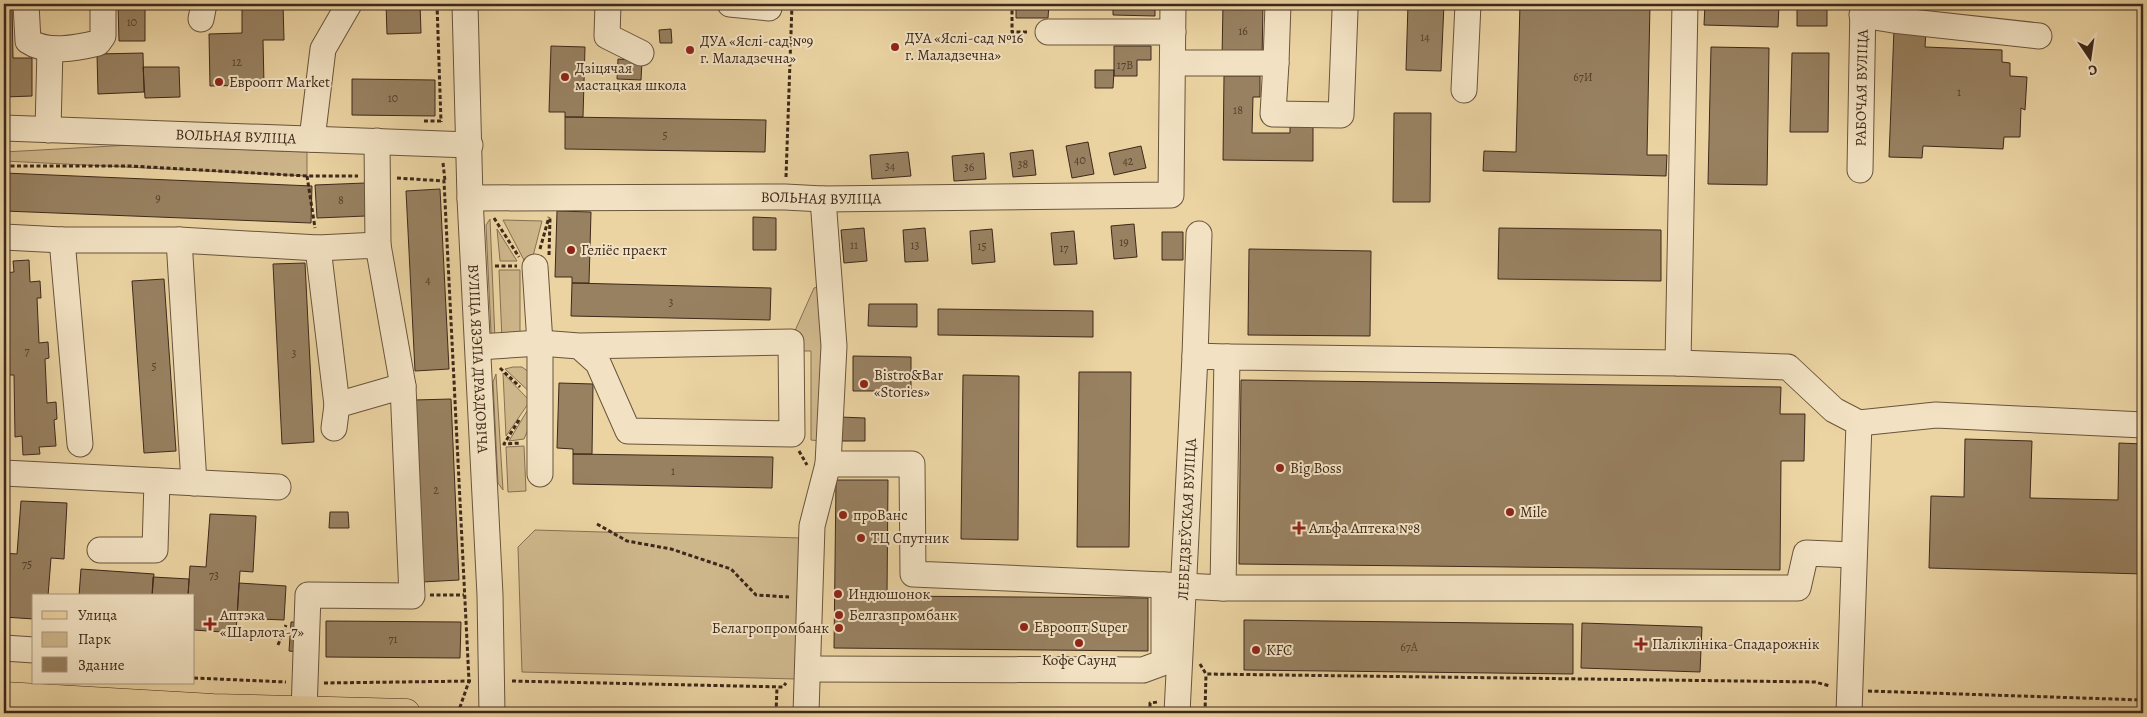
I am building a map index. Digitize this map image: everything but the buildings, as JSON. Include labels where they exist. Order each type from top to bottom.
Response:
[{"type":"main road","points":[[4,696],[167,709],[406,713]]},
{"type":"street","points":[[26,4],[26,35],[28,41],[33,45],[50,49],[98,43],[103,36],[103,4]]},
{"type":"street","points":[[312,139],[323,49],[349,4]]},
{"type":"street","name":"ВУЛІЦА ЯЗЭПА ДРАЗДОВІЧА","points":[[465,4],[470,198],[490,595],[492,713]]},
{"type":"street","points":[[608,4],[607,36],[642,53]]},
{"type":"street","points":[[730,4],[769,8],[769,4]]},
{"type":"street","points":[[1173,4],[1173,63],[1276,63]]},
{"type":"street","points":[[1278,4],[1272,114],[1341,115],[1345,11]]},
{"type":"street","points":[[1464,90],[1468,4]]},
{"type":"street","points":[[1678,363],[1684,4]]},
{"type":"street","points":[[1863,9],[1893,20],[2038,36]]},
{"type":"street","name":"РАБОЧАЯ ВУЛІЦА","points":[[1860,170],[1863,9]]},
{"type":"street","points":[[1048,32],[1173,32]]},
{"type":"street","points":[[48,130],[50,49]]},
{"type":"street","name":"ВОЛЬНАЯ ВУЛІЦА","points":[[470,198],[785,197],[823,199],[1172,195],[1173,63]]},
{"type":"street","name":"ВОЛЬНАЯ ВУЛІЦА","points":[[4,128],[470,145]]},
{"type":"street","points":[[304,711],[308,595],[412,596],[402,386],[378,245],[377,141]]},
{"type":"street","points":[[806,713],[809,668],[812,526],[828,464],[834,346],[823,199]]},
{"type":"street","name":"ЛЕБЕДЗЕЎСКАЯ ВУЛІЦА","points":[[1177,713],[1174,586],[1195,356],[1199,234]]},
{"type":"street","points":[[4,237],[62,240],[179,240],[318,248],[378,245]]},
{"type":"street","points":[[62,240],[80,444]]},
{"type":"street","points":[[179,240],[194,483]]},
{"type":"street","points":[[318,248],[336,417],[402,386]]},
{"type":"street","points":[[530,266],[540,343],[540,474]]},
{"type":"street","points":[[478,347],[540,343],[579,346],[792,342],[792,434],[628,431],[598,363],[579,346]]},
{"type":"street","points":[[1195,356],[1227,358],[1678,363],[1788,367],[1834,410],[1859,423],[1936,415],[2143,425]]},
{"type":"street","points":[[1223,588],[1227,358]]},
{"type":"street","points":[[1845,692],[1854,555],[1859,423]]},
{"type":"street","points":[[828,464],[912,464],[912,574],[1223,588],[1798,588],[1806,553],[1854,555]]},
{"type":"street","points":[[4,473],[278,487]]},
{"type":"street","points":[[100,550],[155,550],[157,481]]},
{"type":"street","points":[[809,668],[1143,670],[1162,663],[1174,586]]},
{"type":"street","points":[[4,648],[32,650]]},
{"type":"path","points":[[437,4],[441,121]]},
{"type":"path","points":[[785,197],[792,4]]},
{"type":"path","points":[[1012,4],[1012,32],[1048,32]]},
{"type":"path","points":[[307,176],[318,248]]},
{"type":"path","points":[[540,214],[550,214]]},
{"type":"path","points":[[530,266],[550,214]]},
{"type":"path","points":[[495,266],[549,266],[550,214]]},
{"type":"path","points":[[502,215],[492,215],[530,266]]},
{"type":"path","points":[[597,524],[627,541],[671,549],[731,569],[756,595],[810,599]]},
{"type":"path","points":[[412,596],[464,595]]},
{"type":"path","points":[[1206,674],[1206,713]]},
{"type":"path","points":[[195,678],[305,683],[468,681],[458,713]]},
{"type":"path","points":[[776,713],[777,687]]},
{"type":"path","points":[[1845,692],[2143,700]]},
{"type":"green space","points":[[130,145],[307,152],[307,176],[4,161],[4,152]]},
{"type":"green space","points":[[490,219],[495,340],[491,332],[486,225]]},
{"type":"green space","points":[[503,220],[542,221],[532,260],[525,262]]},
{"type":"green space","points":[[497,229],[517,261],[500,261]]},
{"type":"green space","points":[[499,270],[520,270],[520,340],[502,340]]},
{"type":"green space","points":[[822,286],[821,441],[811,440],[811,351],[786,351],[814,288]]},
{"type":"green space","points":[[522,367],[529,372],[535,397],[505,369]]},
{"type":"green space","points":[[503,373],[528,399],[528,404],[506,436]]},
{"type":"green space","points":[[496,374],[503,490],[498,483],[493,382]]},
{"type":"green space","points":[[530,406],[537,408],[524,439],[509,441]]},
{"type":"green space","points":[[524,446],[526,491],[508,492],[506,447]]},
{"type":"green space","points":[[535,530],[801,538],[796,679],[522,672],[518,547]]},
{"type":"place","name":"ДУА «Яслі-сад №16 г. Маладзечна»","points":[[895,47]]},
{"type":"place","name":"ДУА «Яслі-сад №9 г. Маладзечна»","points":[[690,50]]},
{"type":"place","name":"Дзіцячая мастацкая школа","points":[[565,77]]},
{"type":"place","name":"Евроопт Market","points":[[219,82]]},
{"type":"place","name":"Геліёс праект","points":[[571,250]]},
{"type":"place","name":"Bistro&Bar «Stories»","points":[[864,384]]},
{"type":"place","name":"Big Boss","points":[[1280,468]]},
{"type":"place","name":"Mile","points":[[1510,512]]},
{"type":"place","name":"проВанс","points":[[843,515]]},
{"type":"place","name":"Альфа Аптека №8","points":[[1299,528]]},
{"type":"place","name":"ТЦ Спутник","points":[[861,538]]},
{"type":"place","name":"Индюшонок","points":[[838,594]]},
{"type":"place","name":"Белгазпромбанк","points":[[839,615]]},
{"type":"place","name":"Аптэка «Шарлота-7»","points":[[210,624]]},
{"type":"place","name":"Евроопт Super","points":[[1024,627]]},
{"type":"place","name":"Белагропромбанк","points":[[839,628]]},
{"type":"place","name":"Кофе Саунд","points":[[1079,643]]},
{"type":"place","name":"Паліклініка-Спадарожнік","points":[[1641,644]]},
{"type":"place","name":"KFC","points":[[1256,650]]}]
